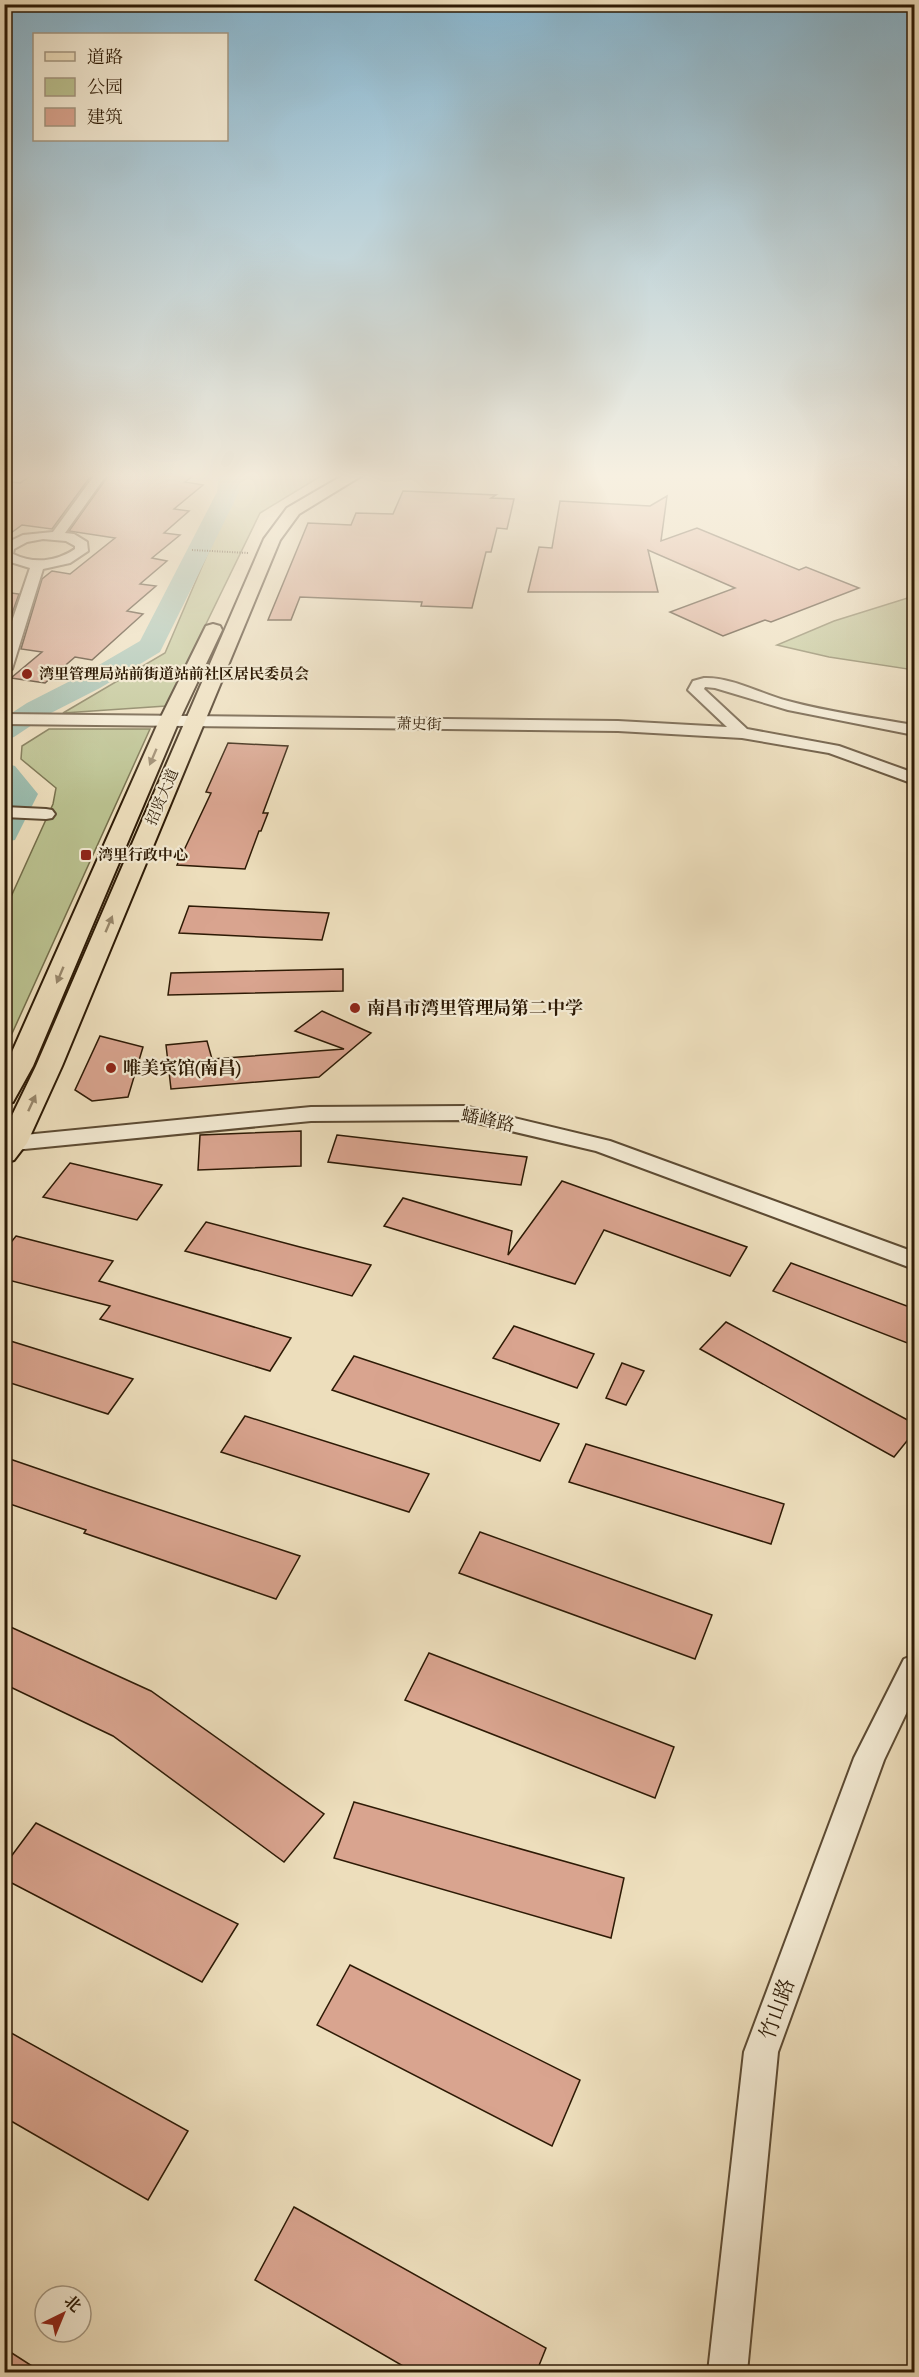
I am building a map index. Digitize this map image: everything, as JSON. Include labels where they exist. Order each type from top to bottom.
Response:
[{"type":"main road","name":"招贤大道","points":[[4,1096],[20,1066],[169,721],[235,584]]},
{"type":"main road","name":"招贤大道","points":[[7,1147],[49,1066],[253,584]]},
{"type":"street","points":[[4,669],[32,584]]},
{"type":"street","points":[[742,733],[696,690],[698,684],[705,681],[716,683],[753,696],[811,710],[915,730]]},
{"type":"street","name":"萧史街","points":[[4,719],[618,726],[742,733],[832,749],[915,779]]},
{"type":"street","points":[[4,812],[45,814]]},
{"type":"street","name":"蟠峰路","points":[[7,1147],[311,1114],[464,1113],[602,1146],[915,1261]]},
{"type":"street","name":"竹山路","points":[[728,2373],[761,2052],[869,1758],[915,1668]]},
{"type":"green space","points":[[195,584],[225,584],[166,706],[63,713],[165,653]]},
{"type":"green space","points":[[914,596],[914,670],[829,657],[777,645],[834,621]]},
{"type":"green space","points":[[49,729],[150,729],[5,1049],[5,910],[53,804],[56,788],[21,759],[22,746]]},
{"type":"building","points":[[41,584],[156,586],[127,611],[143,614],[92,660],[75,657],[45,683],[11,678],[42,652],[21,649]]},
{"type":"building","points":[[283,584],[478,584],[472,608],[421,606],[422,602],[300,597],[291,620],[268,620]]},
{"type":"building","points":[[530,584],[656,584],[658,592],[528,592]]},
{"type":"building","points":[[726,584],[849,584],[859,588],[771,622],[765,620],[723,636],[670,612],[735,588]]},
{"type":"building","points":[[4,592],[19,594],[4,636]]},
{"type":"building","points":[[228,743],[288,746],[263,813],[268,813],[261,831],[259,831],[245,869],[177,865],[211,793],[206,792]]},
{"type":"building","points":[[189,906],[329,913],[322,940],[179,933]]},
{"type":"building","points":[[343,969],[343,991],[168,995],[171,973]]},
{"type":"building","points":[[322,1011],[371,1033],[319,1077],[171,1089],[166,1045],[207,1041],[212,1059],[344,1049],[295,1031]]},
{"type":"building","name":"唯美宾馆(南昌)","points":[[100,1036],[143,1047],[128,1097],[92,1101],[75,1090]]},
{"type":"building","points":[[301,1131],[301,1166],[198,1170],[200,1135]]},
{"type":"building","points":[[337,1135],[527,1157],[521,1185],[328,1162]]},
{"type":"building","points":[[70,1163],[162,1185],[137,1220],[43,1197]]},
{"type":"building","points":[[562,1181],[747,1247],[730,1276],[604,1230],[575,1284],[384,1226],[403,1198],[512,1231],[508,1255]]},
{"type":"building","points":[[206,1222],[371,1265],[352,1296],[185,1251]]},
{"type":"building","points":[[16,1236],[113,1261],[99,1281],[291,1338],[270,1371],[100,1319],[110,1306],[4,1279],[4,1251]]},
{"type":"building","points":[[791,1263],[915,1309],[915,1346],[773,1291]]},
{"type":"building","points":[[726,1322],[915,1424],[915,1431],[894,1457],[700,1349]]},
{"type":"building","points":[[514,1326],[594,1354],[577,1388],[493,1358]]},
{"type":"building","points":[[4,1339],[133,1379],[108,1414],[4,1381]]},
{"type":"building","points":[[354,1356],[559,1424],[540,1461],[332,1390]]},
{"type":"building","points":[[622,1363],[644,1371],[626,1405],[606,1398]]},
{"type":"building","points":[[245,1416],[429,1474],[409,1512],[221,1452]]},
{"type":"building","points":[[586,1444],[784,1504],[771,1544],[569,1482]]},
{"type":"building","points":[[4,1457],[300,1556],[276,1599],[84,1533],[86,1530],[4,1502]]},
{"type":"building","points":[[480,1532],[712,1615],[695,1659],[459,1573]]},
{"type":"building","points":[[4,1624],[151,1691],[324,1814],[284,1862],[113,1736],[4,1684]]},
{"type":"building","points":[[429,1653],[674,1747],[655,1798],[405,1700]]},
{"type":"building","points":[[354,1802],[624,1878],[611,1938],[334,1858]]},
{"type":"building","points":[[36,1823],[238,1924],[202,1982],[4,1879],[4,1866]]},
{"type":"building","points":[[350,1965],[580,2080],[552,2146],[317,2025]]},
{"type":"building","points":[[4,2029],[188,2131],[148,2200],[4,2117]]},
{"type":"building","points":[[294,2207],[546,2348],[536,2373],[415,2373],[255,2280]]},
{"type":"building","points":[[4,2348],[43,2373],[4,2373]]},
{"type":"waterway","points":[[4,731],[37,709],[90,682],[151,646],[182,584]]},
{"type":"waterway","points":[[4,772],[23,794],[4,833]]},
{"type":"place","name":"湾里管理局站前街道站前社区居民委员会","points":[[27,674]]},
{"type":"place","name":"湾里行政中心","points":[[86,855]]},
{"type":"place","name":"南昌市湾里管理局第二中学","points":[[355,1008]]},
{"type":"place","name":"唯美宾馆(南昌)","points":[[111,1068]]}]
